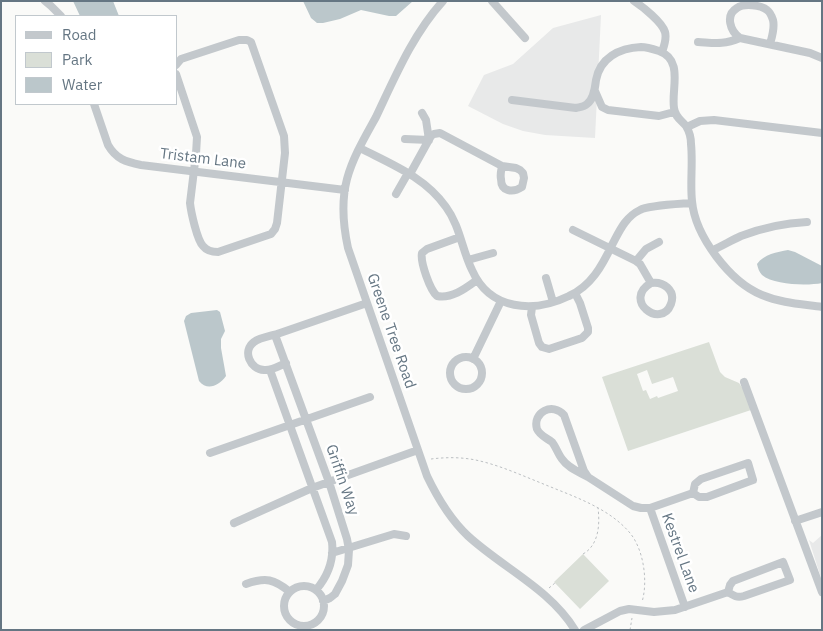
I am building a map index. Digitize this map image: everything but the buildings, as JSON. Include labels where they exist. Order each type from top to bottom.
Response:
[{"type":"street","points":[[45,1],[60,15]]},
{"type":"street","name":"Greene Tree Road","points":[[443,1],[412,46],[360,148],[345,190],[343,213],[345,235],[427,476],[442,505],[455,523],[468,536],[551,601],[564,614],[575,630]]},
{"type":"street","points":[[492,1],[525,38]]},
{"type":"street","points":[[634,1],[665,30],[666,38],[662,52]]},
{"type":"street","points":[[770,44],[773,21],[766,8],[749,5],[736,8],[732,12],[730,22],[735,34],[740,38],[810,53],[822,58]]},
{"type":"street","points":[[698,42],[721,44],[740,38]]},
{"type":"street","points":[[178,63],[181,59],[239,40],[251,42],[284,136],[285,153],[277,223],[271,234],[218,252],[208,250],[200,243],[190,203],[196,154],[196,137],[178,80]]},
{"type":"street","points":[[512,100],[576,108],[588,104],[593,96],[597,78],[603,64],[610,56],[622,50],[643,47],[662,52],[672,60],[674,67],[674,112],[687,127],[691,145],[692,203],[702,235],[731,272],[741,282],[760,294],[780,302],[822,307]]},
{"type":"street","points":[[594,91],[602,107],[608,110],[659,116],[674,112]]},
{"type":"street","name":"Tristam Lane","points":[[94,105],[108,145],[122,160],[141,165],[345,190]]},
{"type":"street","points":[[422,113],[426,120],[429,140]]},
{"type":"street","points":[[687,127],[700,122],[714,120],[822,133]]},
{"type":"street","points":[[396,194],[434,134],[440,133],[502,166]]},
{"type":"street","points":[[406,139],[429,140]]},
{"type":"street","points":[[360,148],[423,182],[429,188],[452,216],[477,280],[501,301],[515,305],[532,307],[553,302],[575,293],[592,279],[604,262],[625,222],[640,210],[650,207],[692,203]]},
{"type":"street","points":[[713,250],[754,232],[787,224],[807,222]]},
{"type":"street","points":[[573,230],[636,261],[640,264],[651,283]]},
{"type":"street","points":[[460,236],[427,249],[422,253],[422,259],[432,290],[437,296],[444,297],[460,291],[477,280]]},
{"type":"street","points":[[636,261],[646,249],[659,242]]},
{"type":"street","points":[[468,260],[493,253]]},
{"type":"street","points":[[546,278],[553,302]]},
{"type":"street","points":[[651,283],[666,285],[671,293],[671,304],[662,313],[654,314],[642,305],[642,291],[651,283]]},
{"type":"street","points":[[532,307],[532,315],[539,343],[542,347],[549,349],[582,338],[588,332],[580,303],[575,293]]},
{"type":"street","points":[[473,359],[501,301]]},
{"type":"street","points":[[286,363],[270,370],[255,367],[248,359],[250,346],[258,340],[367,302]]},
{"type":"street","name":"Griffin Way","points":[[275,335],[330,482],[348,548],[348,564],[342,581],[335,594],[323,601],[324,609],[315,623],[299,626],[289,620],[284,610],[284,603],[290,592]]},
{"type":"street","points":[[460,359],[473,359],[482,370],[481,379],[476,386],[466,389],[458,387],[452,381],[450,374],[452,367],[460,359]]},
{"type":"street","name":"Griffin Way","points":[[270,370],[332,542],[330,566],[322,583],[316,590]]},
{"type":"street","points":[[744,382],[822,592]]},
{"type":"street","points":[[210,453],[370,397]]},
{"type":"street","points":[[588,477],[584,471],[564,415],[560,410],[554,408],[542,412],[537,420],[536,426],[538,431],[552,442],[565,464],[633,506],[650,508],[693,493]]},
{"type":"street","points":[[234,523],[312,488],[418,450]]},
{"type":"street","points":[[748,463],[753,480],[703,498],[693,493],[695,484],[701,479],[748,463]]},
{"type":"street","name":"Kestrel Lane","points":[[650,508],[685,607]]},
{"type":"street","points":[[795,521],[822,512]]},
{"type":"street","points":[[332,553],[394,534],[406,536]]},
{"type":"street","points":[[783,562],[790,580],[740,597],[728,592],[733,581],[783,562]]},
{"type":"street","points":[[246,584],[261,579],[269,580],[282,585],[290,592],[305,586],[316,590],[323,601]]},
{"type":"street","points":[[584,630],[620,611],[629,609],[654,612],[675,610],[728,592]]},
{"type":"path","points":[[431,459],[448,457],[479,460],[504,468],[583,500],[618,522],[636,543],[644,568],[646,585],[642,603],[632,616],[630,630]]},
{"type":"path","points":[[584,554],[596,538],[600,520],[598,508]]},
{"type":"path","points":[[549,588],[555,583]]},
{"type":"shaded area","points":[[601,15],[595,138],[545,135],[523,131],[503,124],[468,106],[484,75],[513,64],[553,28]]},
{"type":"shaded area","points":[[822,535],[822,581],[809,540],[813,543]]},
{"type":"green space","points":[[709,342],[720,372],[725,377],[739,383],[751,410],[628,451],[602,377]],"holes":[[[647,370],[652,384],[673,377],[678,391],[650,399],[646,390],[643,391],[637,374]]]},
{"type":"green space","points":[[583,554],[609,581],[580,609],[554,582]]},
{"type":"water","points":[[73,1],[113,1],[119,15],[80,15]]},
{"type":"water","points":[[303,1],[413,1],[396,16],[361,10],[340,19],[317,23],[311,18]]},
{"type":"water","points":[[788,250],[822,266],[822,283],[782,283],[762,275],[757,264],[763,258]]},
{"type":"water","points":[[217,310],[220,312],[225,331],[221,339],[221,348],[226,376],[216,385],[206,386],[199,381],[184,321],[186,316],[191,313]]}]
